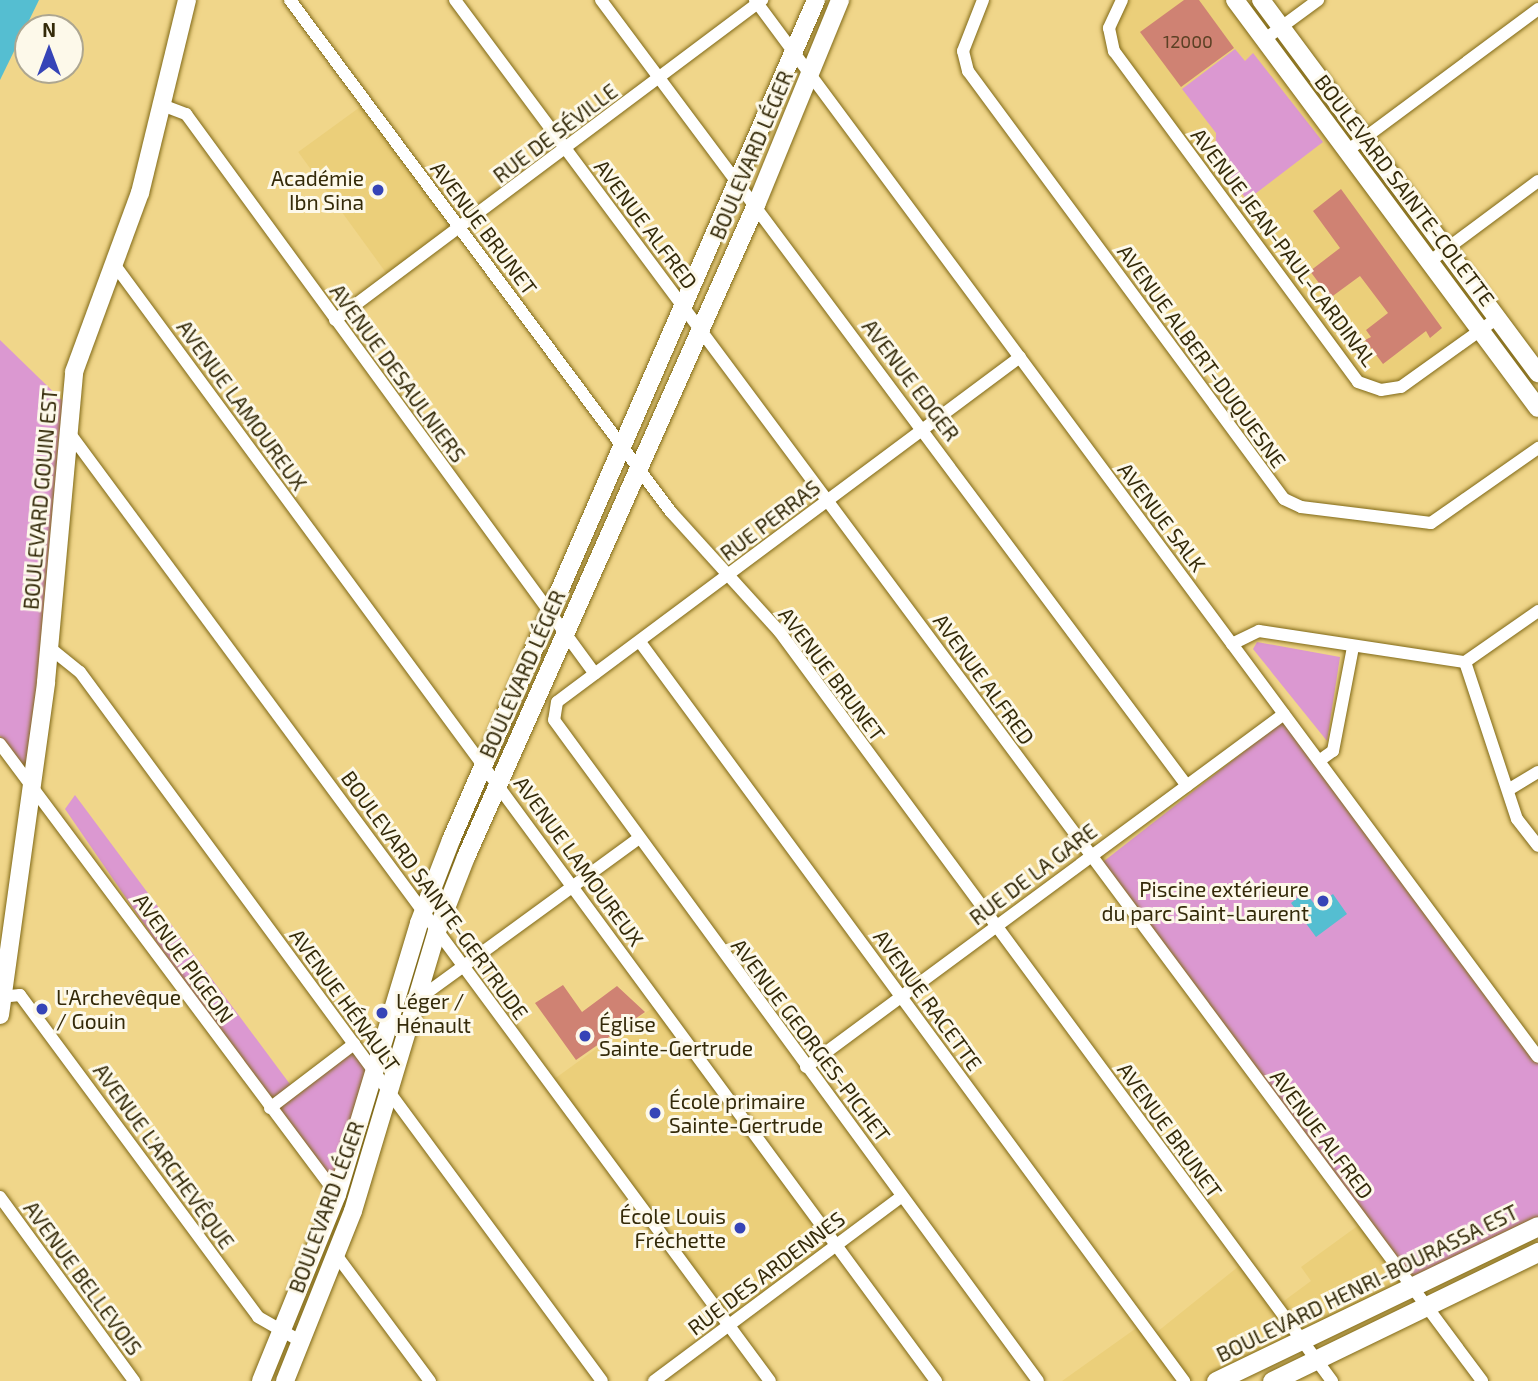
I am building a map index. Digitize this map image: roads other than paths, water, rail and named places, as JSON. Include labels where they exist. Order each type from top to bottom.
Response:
[{"type":"main road","name":"BOULEVARD GOUIN EST","points":[[0,1016],[34,788],[50,648],[68,431],[78,355],[114,264],[162,105],[187,0]]},
{"type":"main road","name":"BOULEVARD LÉGER","points":[[266,1379],[337,1195],[423,913],[483,764],[686,308],[817,0]]},
{"type":"main road","name":"BOULEVARD LÉGER","points":[[285,1381],[338,1256],[390,1093],[437,931],[498,784],[756,205],[840,0]]},
{"type":"main road","name":"BOULEVARD SAINTE-COLETTE","points":[[1235,0],[1538,408]]},
{"type":"main road","name":"BOULEVARD SAINTE-COLETTE","points":[[1261,0],[1538,373]]},
{"type":"main road","name":"BOULEVARD HENRI-BOURASSA EST","points":[[1216,1381],[1531,1230]]},
{"type":"main road","points":[[1272,1381],[1537,1254]]},
{"type":"street","name":"AVENUE BRUNET","points":[[290,0],[638,469],[728,576],[779,631],[1332,1381]]},
{"type":"street","name":"AVENUE ALFRED","points":[[455,0],[1482,1381]]},
{"type":"street","name":"AVENUE EDGER","points":[[601,0],[741,182],[1187,786]]},
{"type":"street","name":"AVENUE ALBERT-DUQUESNE","points":[[982,0],[962,51],[968,71],[1284,499],[1301,507],[1431,523],[1538,448]]},
{"type":"street","name":"AVENUE JEAN-PAUL-CARDINAL","points":[[1122,0],[1108,35],[1114,51],[1358,382],[1381,390],[1401,387],[1496,319]]},
{"type":"street","points":[[1265,39],[1318,0]]},
{"type":"street","name":"RUE DE SÉVILLE","points":[[335,320],[660,79],[758,1]]},
{"type":"street","name":"AVENUE SALK","points":[[758,1],[1538,1056]]},
{"type":"street","points":[[1347,151],[1538,9]]},
{"type":"street","name":"AVENUE DESAULNIERS","points":[[162,105],[186,114],[595,674]]},
{"type":"street","points":[[1429,262],[1538,181]]},
{"type":"street","name":"AVENUE LAMOUREUX","points":[[114,264],[936,1381]]},
{"type":"street","name":"RUE PERRAS","points":[[554,720],[557,702],[925,431],[1020,357]]},
{"type":"street","name":"BOULEVARD SAINTE-GERTRUDE","points":[[68,431],[770,1381]]},
{"type":"street","points":[[1232,644],[1259,631],[1465,662],[1538,611]]},
{"type":"street","name":"AVENUE RACETTE","points":[[640,642],[1184,1381]]},
{"type":"street","points":[[1319,761],[1333,751],[1353,647]]},
{"type":"street","name":"AVENUE HÉNAULT","points":[[50,648],[80,672],[602,1381]]},
{"type":"street","points":[[1465,662],[1517,819],[1538,846]]},
{"type":"street","name":"RUE DE LA GARE","points":[[806,1067],[1284,713]]},
{"type":"street","name":"AVENUE GEORGES-PICHET","points":[[554,720],[638,839],[1038,1381]]},
{"type":"street","name":"AVENUE PIGEON","points":[[0,744],[337,1195]]},
{"type":"street","points":[[1508,790],[1538,772]]},
{"type":"street","points":[[417,1000],[638,839]]},
{"type":"street","name":"AVENUE L'ARCHEVÊQUE","points":[[1,997],[20,995],[258,1317],[300,1341]]},
{"type":"street","points":[[270,1108],[354,1044]]},
{"type":"street","name":"RUE DES ARDENNES","points":[[654,1381],[902,1196]]},
{"type":"street","name":"AVENUE BELLEVOIS","points":[[0,1197],[134,1381]]},
{"type":"street","points":[[1531,1230],[1537,1254]]},
{"type":"street","points":[[338,1256],[430,1381]]},
{"type":"water","points":[[0,0],[39,0],[32,14],[14,14],[14,51],[0,80]]},
{"type":"water","points":[[1305,892],[1316,906],[1333,894],[1347,914],[1316,937],[1291,903]]},
{"type":"place","name":"Académie Ibn Sina","points":[[378,190]]},
{"type":"place","name":"Piscine extérieure du parc Saint-Laurent","points":[[1323,901]]},
{"type":"place","name":"L'Archevêque / Gouin","points":[[42,1009]]},
{"type":"place","name":"Léger / Hénault","points":[[382,1013]]},
{"type":"place","name":"Église Sainte-Gertrude","points":[[585,1036]]},
{"type":"place","name":"École primaire Sainte-Gertrude","points":[[655,1113]]},
{"type":"place","name":"École Louis Fréchette","points":[[740,1228]]}]
